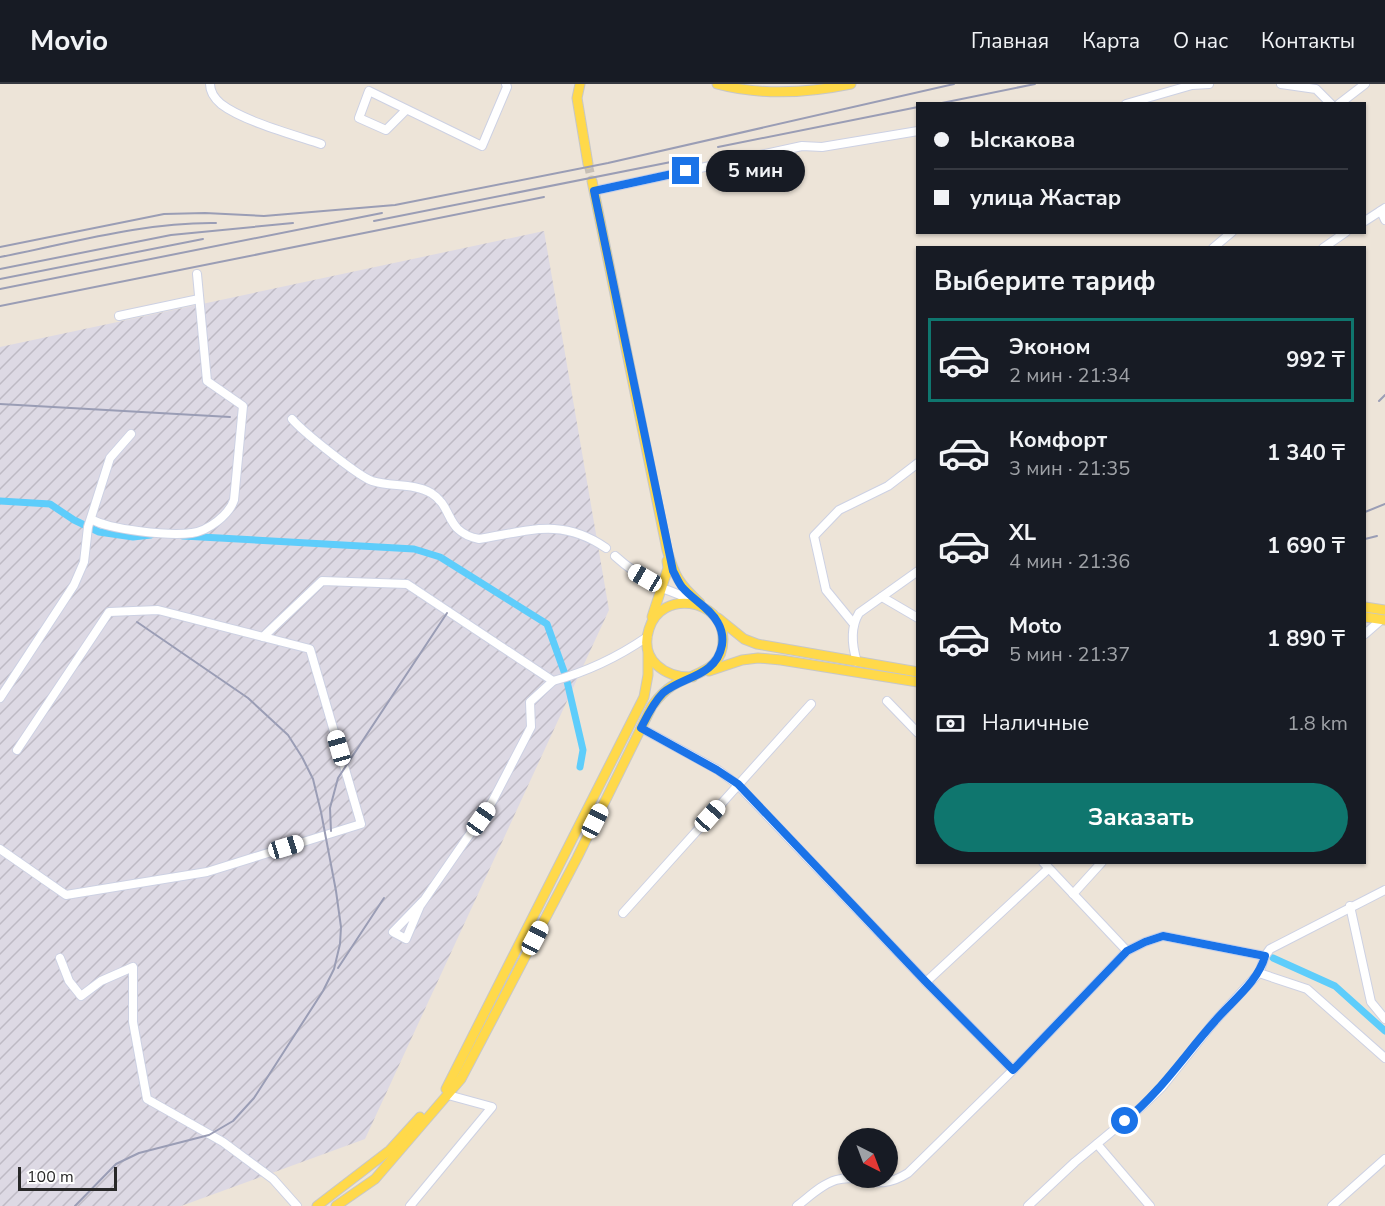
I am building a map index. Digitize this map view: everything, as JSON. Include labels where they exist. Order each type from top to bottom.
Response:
[{"type":"main road","points":[[576,84],[588,164]]},
{"type":"main road","points":[[717,84],[733,88],[785,93],[846,85]]},
{"type":"main road","points":[[593,186],[673,571],[681,586],[720,625],[723,639],[720,653],[713,665],[697,676],[678,677],[664,672],[653,661],[648,647]]},
{"type":"main road","points":[[317,1206],[390,1150],[450,1085],[644,697],[648,675],[647,637],[668,568],[667,550]]},
{"type":"main road","points":[[650,626],[656,615],[666,607],[679,603],[704,608],[744,639],[757,644],[916,672]]},
{"type":"main road","points":[[1366,606],[1385,610]]},
{"type":"main road","points":[[1366,617],[1383,620]]},
{"type":"main road","points":[[781,660],[783,649]]},
{"type":"main road","points":[[336,1206],[375,1179],[461,1080],[577,858],[652,706],[662,695],[674,685],[697,676],[742,660],[758,658],[916,682]]},
{"type":"street","points":[[210,84],[210,91],[215,98],[235,112],[321,144]]},
{"type":"street","points":[[406,110],[386,129],[359,118],[369,91],[482,146],[507,87],[506,84]]},
{"type":"street","points":[[1133,102],[1192,85],[1209,84]]},
{"type":"street","points":[[1281,84],[1316,89],[1329,102]]},
{"type":"street","points":[[1342,102],[1365,84]]},
{"type":"street","points":[[593,186],[802,146],[822,147],[916,130]]},
{"type":"street","points":[[1366,220],[1383,209],[1385,220]]},
{"type":"street","points":[[1215,246],[1230,234]]},
{"type":"street","points":[[1327,246],[1344,234]]},
{"type":"street","points":[[91,519],[99,523],[145,532],[193,533],[213,523],[232,506],[243,406],[207,381],[197,274]]},
{"type":"street","points":[[119,316],[199,299]]},
{"type":"street","points":[[292,419],[301,430],[371,481],[431,493],[458,531],[470,537],[479,539],[547,528],[581,533],[606,548]]},
{"type":"street","points":[[0,698],[74,585],[84,562],[91,519],[110,458],[131,434]]},
{"type":"street","points":[[853,623],[826,591],[814,536],[839,510],[888,486],[916,465]]},
{"type":"street","points":[[615,556],[629,569],[661,587],[686,596],[704,608]]},
{"type":"street","points":[[857,662],[854,651],[853,623],[859,613],[916,572]]},
{"type":"street","points":[[263,637],[322,581],[407,584],[553,681]]},
{"type":"street","points":[[882,597],[916,617]]},
{"type":"street","points":[[0,849],[66,895],[207,872],[361,824],[310,649],[158,610],[109,612],[17,750]]},
{"type":"street","points":[[1366,633],[1383,620]]},
{"type":"street","points":[[423,901],[406,939],[393,932],[423,901],[492,802],[531,727],[530,702],[553,681],[622,654],[647,637]]},
{"type":"street","points":[[887,700],[916,731]]},
{"type":"street","points":[[623,913],[811,704]]},
{"type":"street","points":[[641,728],[738,784],[1013,1070]]},
{"type":"street","points":[[1073,894],[1100,864]]},
{"type":"street","points":[[926,982],[1045,866],[1127,951]]},
{"type":"street","points":[[1028,1206],[1162,1087],[1214,1022],[1259,973],[1265,956],[1278,943],[1385,890]]},
{"type":"street","points":[[1350,906],[1368,993],[1371,1002],[1385,1019]]},
{"type":"street","points":[[797,1206],[834,1180],[844,1178],[883,1184],[896,1181],[908,1173],[1013,1070],[1127,951],[1163,936],[1265,956]]},
{"type":"street","points":[[60,958],[69,981],[81,996],[101,981],[133,967],[133,1022],[147,1099],[223,1142],[273,1179],[297,1206]]},
{"type":"street","points":[[1259,973],[1307,988],[1385,1058]]},
{"type":"street","points":[[410,1206],[492,1107],[448,1095]]},
{"type":"street","points":[[1097,1144],[1150,1206]]},
{"type":"street","points":[[1332,1206],[1385,1159]]},
{"type":"shaded area","points":[[544,231],[609,610],[365,1139],[181,1206],[0,1206],[0,347]]},
{"type":"waterway","points":[[0,501],[50,504],[74,520],[99,532],[133,537],[151,535]]},
{"type":"waterway","points":[[183,536],[414,549],[440,557],[547,624],[566,677],[583,750],[580,767]]},
{"type":"waterway","points":[[1273,958],[1335,986],[1385,1031]]},
{"type":"tunnel","points":[[588,164],[592,181]]},
{"type":"railway","points":[[0,247],[164,214],[205,213],[264,216],[395,205],[608,163],[954,84]]},
{"type":"railway","points":[[947,102],[1035,84]]},
{"type":"railway","points":[[718,147],[916,107]]},
{"type":"railway","points":[[374,221],[686,159]]},
{"type":"railway","points":[[0,306],[544,197]]},
{"type":"railway","points":[[0,289],[382,213]]},
{"type":"railway","points":[[0,257],[134,230],[216,223]]},
{"type":"railway","points":[[0,269],[171,235],[293,223]]},
{"type":"railway","points":[[0,279],[203,239]]},
{"type":"railway","points":[[1379,401],[1385,395]]},
{"type":"railway","points":[[0,404],[230,417]]},
{"type":"railway","points":[[1366,512],[1385,504]]},
{"type":"railway","points":[[1366,539],[1377,536]]},
{"type":"railway","points":[[331,831],[330,808],[338,778],[447,613]]},
{"type":"railway","points":[[75,1206],[116,1164],[139,1153],[209,1135],[233,1121],[254,1098],[323,991],[334,969],[340,944],[341,927],[336,891],[321,812],[313,779],[302,757],[288,735],[248,698],[137,622]]},
{"type":"railway","points":[[338,968],[384,898]]},
{"type":"route","points":[[686,171],[594,191],[673,571],[681,586],[711,613],[720,625],[723,639],[720,653],[713,665],[701,674],[674,685],[662,695],[652,706],[641,728],[738,784],[1013,1070],[1127,951],[1145,942],[1163,936],[1265,956],[1259,973],[1214,1022],[1162,1087],[1125,1121]]}]
